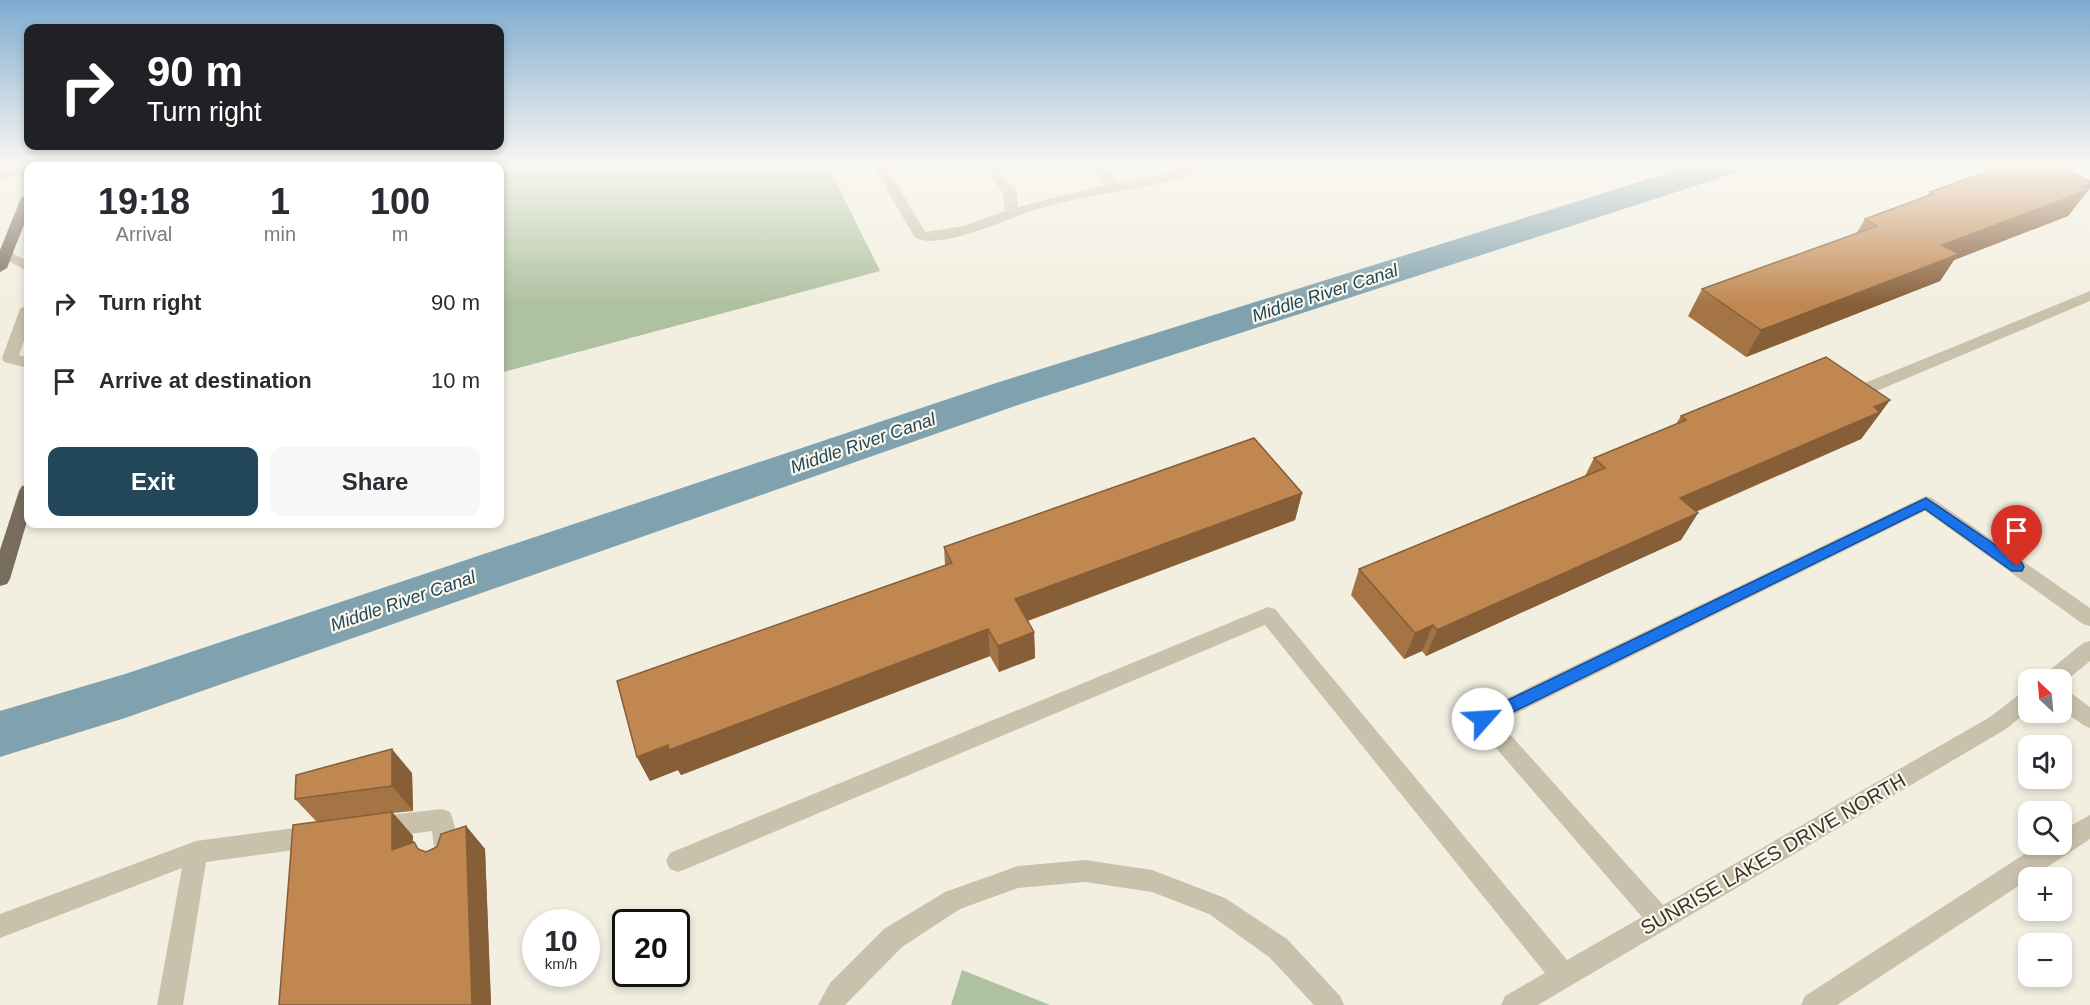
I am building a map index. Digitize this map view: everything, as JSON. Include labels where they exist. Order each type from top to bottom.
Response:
[{"type":"main road","points":[[0,268],[22,211]]},
{"type":"main road","points":[[0,579],[24,504]]},
{"type":"street","points":[[906,211],[921,236],[946,235],[979,228],[1019,211]]},
{"type":"street","points":[[3,256],[24,265]]},
{"type":"street","points":[[1866,389],[2090,296]]},
{"type":"street","points":[[24,320],[10,358],[24,362]]},
{"type":"street","points":[[1660,920],[1483,719],[1926,503],[2090,618]]},
{"type":"street","points":[[678,861],[1268,615],[1564,976]]},
{"type":"street","points":[[2065,669],[2090,649]]},
{"type":"street","points":[[2072,705],[2090,719]]},
{"type":"street","name":"SUNRISE LAKES DRIVE NORTH","points":[[1514,1005],[1998,723],[2018,707]]},
{"type":"street","points":[[0,926],[196,852],[442,819],[447,861]]},
{"type":"street","points":[[2072,837],[2090,825]]},
{"type":"street","points":[[170,1005],[196,852]]},
{"type":"street","points":[[1814,1005],[2044,855]]},
{"type":"street","points":[[831,1005],[839,992],[893,938],[953,900],[1018,877],[1085,871],[1152,881],[1217,906],[1278,948],[1331,1005]]},
{"type":"green space","points":[[504,211],[850,211],[880,271],[504,372]]},
{"type":"green space","points":[[962,970],[1050,1005],[951,1005]]},
{"type":"building","points":[[1887,211],[2033,211],[1942,245],[1959,254],[1761,330],[1702,289],[1877,226],[1865,219]]},
{"type":"building","points":[[1826,357],[1890,400],[1874,407],[1880,412],[1680,498],[1698,513],[1437,630],[1433,625],[1415,633],[1359,569],[1605,468],[1594,458],[1686,420],[1681,416]]},
{"type":"building","points":[[1254,438],[1302,493],[1015,599],[1034,632],[998,646],[988,629],[669,750],[668,745],[637,757],[617,681],[952,563],[944,547]]},
{"type":"building","points":[[392,749],[392,786],[295,799],[296,775]]},
{"type":"building","points":[[392,812],[392,850],[414,842],[418,849],[426,852],[437,847],[441,834],[466,826],[472,1005],[279,1005],[293,825]]},
{"type":"waterway","name":"Middle River Canal","points":[[0,734],[125,696],[1010,393],[1583,211]]},
{"type":"route","points":[[1483,719],[1926,503],[2017,567]]}]
